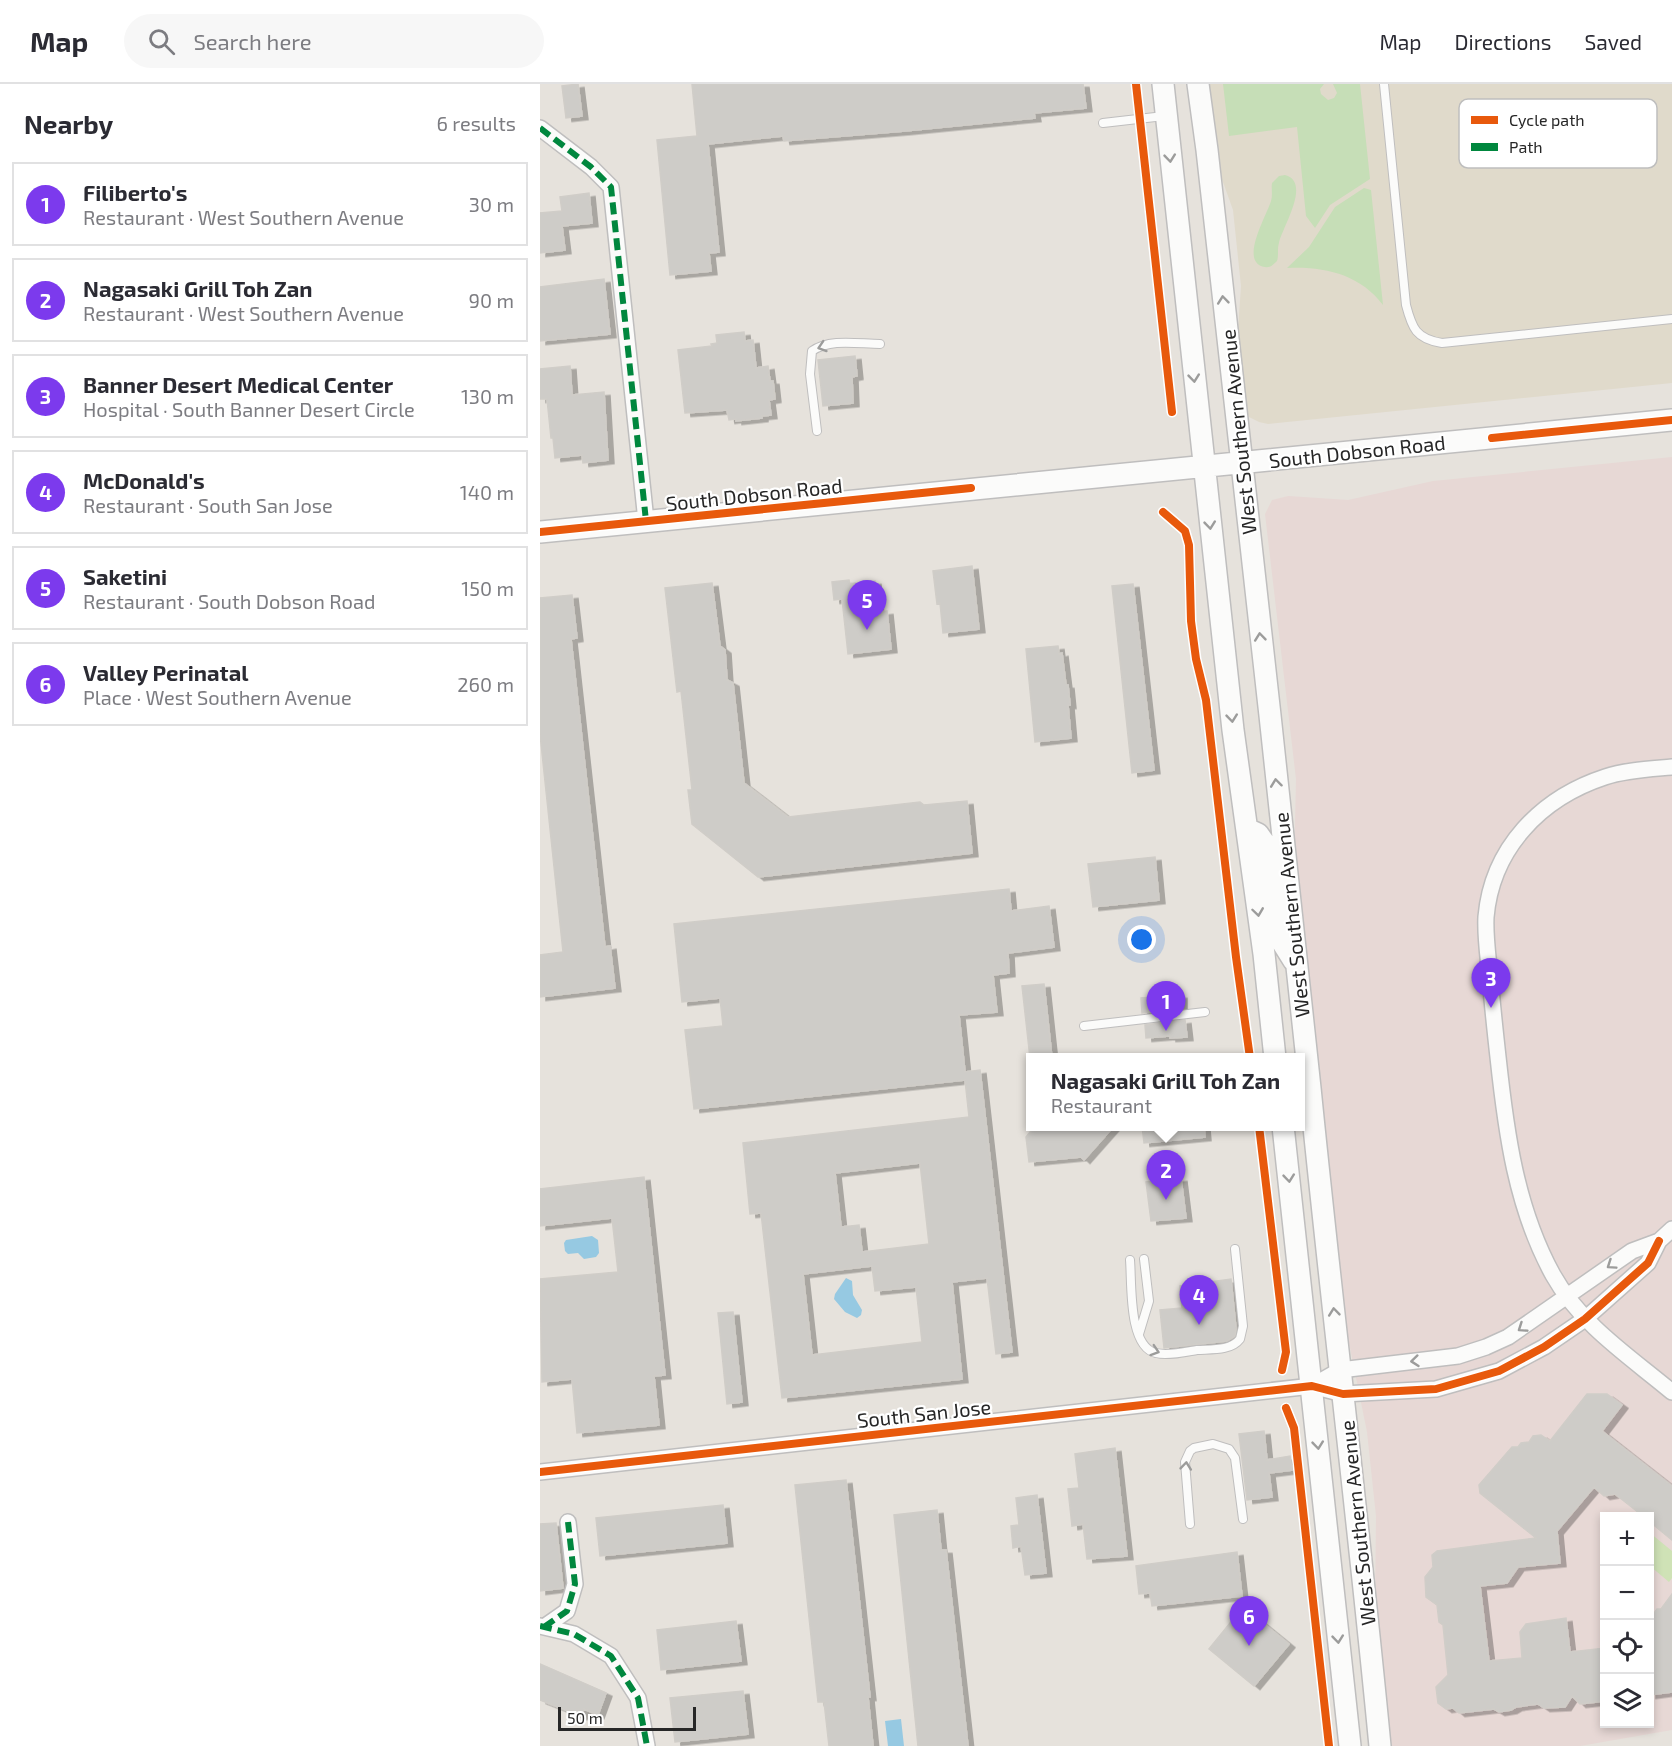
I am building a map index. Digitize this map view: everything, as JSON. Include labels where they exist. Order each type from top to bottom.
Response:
[{"type":"main road","name":"West Southern Avenue","points":[[1163,84],[1233,730],[1264,954],[1274,1053]]},
{"type":"main road","name":"West Southern Avenue","points":[[1197,87],[1208,160],[1298,966],[1303,1053]]},
{"type":"main road","name":"South Dobson Road","points":[[540,532],[1672,420]]},
{"type":"main road","points":[[1247,829],[1258,834],[1265,844],[1279,937],[1298,966]]},
{"type":"main road","name":"West Southern Avenue","points":[[1305,1080],[1359,1534],[1380,1746]]},
{"type":"main road","name":"West Southern Avenue","points":[[1284,1131],[1350,1746]]},
{"type":"street","points":[[540,128],[591,167],[611,187],[646,521]]},
{"type":"street","points":[[1672,767],[1607,776],[1563,795],[1522,828],[1497,871],[1486,917],[1487,949],[1502,1092],[1513,1166],[1535,1233],[1553,1274],[1585,1319],[1672,1392]]},
{"type":"street","points":[[1312,1386],[1343,1394],[1436,1389],[1499,1371],[1520,1361],[1585,1319],[1648,1263],[1659,1241],[1672,1229]]},
{"type":"street","points":[[1312,1386],[1340,1370],[1458,1356],[1486,1347],[1518,1331],[1632,1251],[1659,1241]]},
{"type":"street","name":"South San Jose","points":[[540,1472],[1312,1386]]},
{"type":"street","points":[[542,1627],[567,1611],[575,1584],[568,1522]]},
{"type":"street","points":[[542,1627],[574,1634],[611,1656],[638,1698],[647,1746]]},
{"type":"lane","points":[[1384,84],[1406,305],[1410,320],[1418,334],[1429,341],[1442,343],[1672,319]]},
{"type":"lane","points":[[1103,123],[1166,116]]},
{"type":"lane","points":[[817,431],[810,374],[812,351],[819,346],[833,344],[880,344]]},
{"type":"lane","points":[[1084,1026],[1205,1012]]},
{"type":"lane","points":[[1130,1260],[1134,1320],[1138,1335],[1145,1347],[1156,1354],[1230,1347],[1240,1339],[1243,1326],[1235,1249]]},
{"type":"lane","points":[[1138,1335],[1149,1301],[1144,1259]]},
{"type":"lane","points":[[1190,1524],[1185,1462],[1194,1448],[1213,1444],[1229,1449],[1235,1458],[1243,1519]]},
{"type":"shaded area","points":[[1208,84],[1672,84],[1672,383],[1268,424],[1259,422],[1249,417],[1245,411],[1237,346],[1241,286],[1233,210],[1218,168]]},
{"type":"shaded area","points":[[1672,457],[1672,1730],[1580,1746],[1388,1746],[1375,1612],[1376,1516],[1367,1432],[1346,1328],[1294,871],[1296,779],[1265,514],[1272,500],[1288,496],[1348,500],[1433,481]]},
{"type":"green space","points":[[1223,84],[1324,84],[1320,89],[1321,94],[1328,100],[1334,98],[1337,93],[1333,84],[1360,84],[1370,179],[1330,205],[1315,228],[1306,216],[1297,127],[1229,136]]},
{"type":"green space","points":[[1285,175],[1293,179],[1296,196],[1279,243],[1277,261],[1270,267],[1265,267],[1257,264],[1254,257],[1256,238],[1271,201],[1272,183],[1279,176]]},
{"type":"green space","points":[[1364,188],[1371,190],[1383,305],[1363,286],[1340,274],[1314,269],[1287,268],[1309,247],[1335,207]]},
{"type":"green space","points":[[1654,1536],[1672,1551],[1672,1578],[1669,1582],[1654,1569]]},
{"type":"water","points":[[592,1236],[598,1240],[599,1253],[596,1257],[584,1259],[578,1253],[568,1254],[565,1251],[566,1240]]},
{"type":"water","points":[[846,1278],[852,1281],[853,1295],[862,1310],[861,1315],[857,1318],[845,1312],[834,1299]]},
{"type":"water","points":[[901,1719],[904,1746],[888,1746],[885,1721]]},
{"type":"building","points":[[578,84],[582,116],[566,118],[562,86]]},
{"type":"building","points":[[692,84],[1083,84],[1086,108],[1034,113],[1035,118],[905,131],[784,141],[783,136],[708,144],[719,252],[709,253],[711,271],[670,275],[657,140],[697,136]]},
{"type":"building","points":[[589,193],[592,223],[562,226],[565,250],[540,253],[540,213],[562,211],[560,197]]},
{"type":"building","points":[[604,279],[610,334],[540,341],[540,287]]},
{"type":"building","points":[[744,332],[745,341],[753,340],[756,368],[768,366],[770,381],[773,381],[775,399],[769,400],[771,415],[736,421],[736,419],[729,420],[727,410],[685,413],[678,350],[712,346],[711,344],[717,343],[716,335]]},
{"type":"building","points":[[855,356],[857,376],[852,377],[853,403],[823,406],[818,360]]},
{"type":"building","points":[[570,366],[572,395],[604,392],[608,460],[583,463],[582,455],[555,458],[547,399],[540,399],[540,369]]},
{"type":"building","points":[[972,566],[979,629],[943,633],[940,603],[937,604],[933,571]]},
{"type":"building","points":[[849,580],[850,584],[875,581],[878,612],[887,611],[891,649],[848,654],[842,599],[834,600],[832,582]]},
{"type":"building","points":[[712,583],[720,646],[725,650],[727,680],[733,683],[744,783],[788,817],[920,802],[924,805],[967,801],[972,853],[758,877],[692,824],[688,790],[692,790],[681,691],[677,692],[665,588]]},
{"type":"building","points":[[1133,584],[1154,770],[1132,773],[1112,586]]},
{"type":"building","points":[[572,595],[577,638],[571,639],[605,947],[610,946],[615,988],[540,997],[540,955],[563,952],[540,734],[540,598]]},
{"type":"building","points":[[1058,646],[1059,654],[1062,653],[1066,685],[1068,685],[1071,738],[1035,742],[1026,649]]},
{"type":"building","points":[[1155,857],[1159,900],[1093,907],[1088,864]]},
{"type":"building","points":[[1009,889],[1011,911],[1049,906],[1054,947],[1008,953],[1009,973],[993,975],[997,1012],[959,1015],[965,1072],[980,1070],[1012,1352],[996,1354],[987,1278],[952,1282],[962,1379],[782,1398],[761,1213],[750,1214],[743,1143],[969,1117],[965,1080],[694,1109],[685,1030],[723,1026],[720,998],[682,1002],[674,924]],"holes":[[[920,1163],[929,1244],[862,1252],[859,1225],[841,1227],[835,1173]],[[872,1266],[875,1291],[916,1287],[922,1342],[812,1355],[803,1274]]]},
{"type":"building","points":[[1044,984],[1051,1053],[1029,1053],[1022,986]]},
{"type":"building","points":[[1181,995],[1181,1009],[1142,1013],[1141,998]]},
{"type":"building","points":[[1185,1020],[1187,1037],[1146,1038],[1145,1025]]},
{"type":"building","points":[[1031,1131],[1110,1131],[1084,1160],[1081,1157],[1029,1162],[1026,1137]]},
{"type":"building","points":[[1143,1131],[1204,1131],[1205,1137],[1144,1143]]},
{"type":"building","points":[[644,1177],[665,1375],[654,1376],[659,1425],[577,1433],[572,1379],[542,1382],[540,1279],[618,1272],[612,1218],[540,1226],[540,1189]]},
{"type":"building","points":[[1181,1178],[1186,1218],[1151,1221],[1146,1182]]},
{"type":"building","points":[[1231,1279],[1235,1336],[1227,1341],[1164,1348],[1160,1310],[1182,1308],[1180,1286]]},
{"type":"building","points":[[733,1312],[742,1402],[727,1404],[718,1313]]},
{"type":"building","points":[[1587,1394],[1607,1394],[1622,1405],[1602,1431],[1672,1486],[1672,1540],[1654,1525],[1654,1512],[1638,1512],[1615,1494],[1604,1496],[1594,1487],[1557,1531],[1560,1563],[1518,1567],[1507,1583],[1480,1586],[1489,1661],[1522,1658],[1520,1632],[1526,1624],[1566,1618],[1570,1652],[1600,1649],[1600,1702],[1580,1704],[1572,1696],[1565,1707],[1544,1708],[1538,1704],[1499,1712],[1494,1709],[1459,1713],[1453,1708],[1446,1709],[1438,1703],[1436,1687],[1448,1675],[1443,1625],[1439,1622],[1437,1605],[1426,1597],[1425,1577],[1433,1567],[1432,1555],[1437,1551],[1536,1538],[1480,1493],[1479,1485],[1512,1447],[1529,1442],[1533,1436],[1541,1435],[1550,1441]]},
{"type":"building","points":[[1264,1431],[1267,1460],[1290,1456],[1292,1470],[1269,1473],[1272,1497],[1247,1500],[1239,1434]]},
{"type":"building","points":[[1115,1448],[1127,1556],[1087,1559],[1083,1524],[1072,1526],[1068,1489],[1079,1488],[1075,1454]]},
{"type":"building","points":[[846,1480],[870,1697],[868,1697],[873,1746],[829,1746],[824,1702],[818,1702],[795,1485]]},
{"type":"building","points":[[1037,1495],[1046,1573],[1025,1575],[1021,1546],[1013,1548],[1011,1526],[1019,1525],[1016,1498]]},
{"type":"building","points":[[723,1505],[727,1543],[600,1556],[596,1518]]},
{"type":"building","points":[[937,1510],[941,1550],[946,1550],[968,1746],[918,1746],[894,1515]]},
{"type":"building","points":[[556,1523],[563,1588],[540,1591],[540,1524]]},
{"type":"building","points":[[1237,1552],[1242,1596],[1152,1606],[1150,1593],[1139,1594],[1136,1566]]},
{"type":"building","points":[[1672,1594],[1672,1692],[1654,1694],[1654,1613],[1657,1609],[1661,1609]]},
{"type":"building","points":[[1243,1607],[1289,1644],[1254,1686],[1209,1649]]},
{"type":"building","points":[[736,1621],[741,1661],[661,1670],[657,1630]]},
{"type":"building","points":[[540,1664],[606,1693],[598,1715],[584,1709],[581,1716],[540,1700]]},
{"type":"building","points":[[743,1691],[748,1734],[675,1742],[670,1698]]},
{"type":"marked path","points":[[540,128],[591,167],[611,187],[646,521]]},
{"type":"marked path","points":[[544,1627],[567,1611],[575,1584],[568,1522]]},
{"type":"marked path","points":[[540,1626],[574,1634],[611,1656],[638,1698],[647,1746]]},
{"type":"cycle path","points":[[1136,84],[1172,412]]},
{"type":"cycle path","points":[[1492,438],[1672,420]]},
{"type":"cycle path","points":[[540,532],[971,488]]},
{"type":"cycle path","points":[[1163,512],[1185,531],[1189,545],[1191,621],[1196,659],[1206,700],[1249,1053]]},
{"type":"cycle path","points":[[1260,1131],[1286,1352],[1282,1370]]},
{"type":"cycle path","points":[[540,1472],[1312,1386],[1343,1394],[1436,1389],[1499,1371],[1544,1347],[1585,1319],[1648,1263],[1659,1241]]},
{"type":"cycle path","points":[[1286,1408],[1294,1428],[1329,1746]]},
{"type":"place","name":"Saketini","points":[[867,630]]},
{"type":"place","name":"Banner Desert Medical Center","points":[[1491,1008]]},
{"type":"place","name":"Filiberto's","points":[[1166,1031]]},
{"type":"place","name":"Nagasaki Grill Toh Zan","points":[[1166,1200]]},
{"type":"place","name":"McDonald's","points":[[1199,1325]]},
{"type":"place","name":"Valley Perinatal","points":[[1249,1646]]}]
